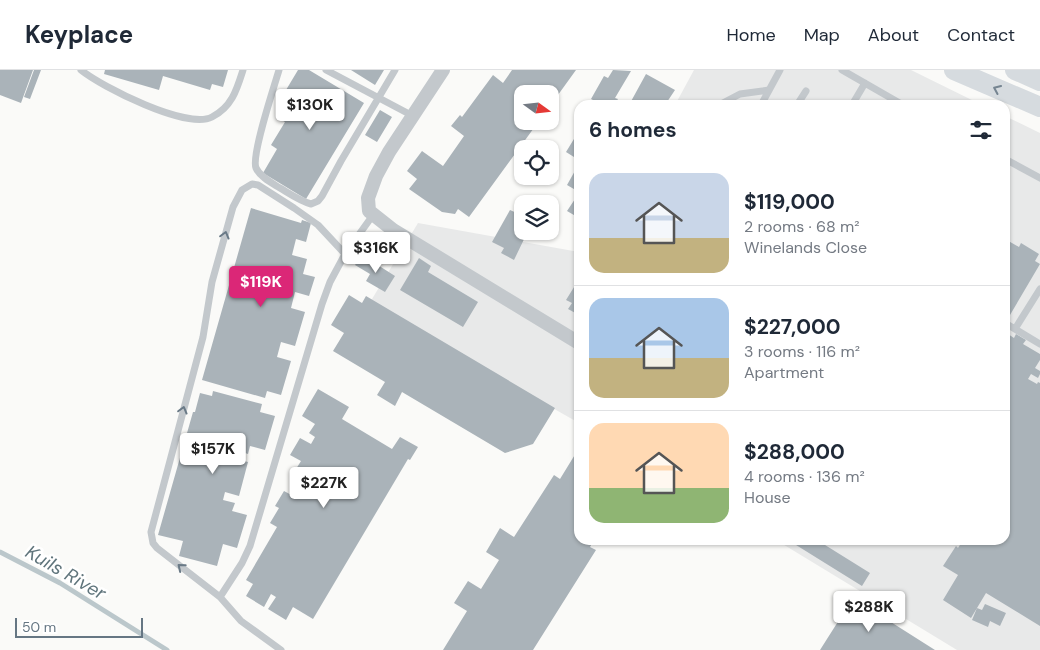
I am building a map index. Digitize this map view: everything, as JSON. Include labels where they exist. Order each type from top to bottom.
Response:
[{"type":"main road","points":[[954,70],[1040,107]]},
{"type":"main road","points":[[1015,70],[1040,81]]},
{"type":"street","points":[[444,70],[389,152],[370,191],[369,212],[393,230],[574,340]]},
{"type":"lane","points":[[81,70],[92,79],[137,101],[168,113],[200,120],[211,118],[231,102],[243,70]]},
{"type":"lane","points":[[279,70],[259,142],[255,162],[256,167],[260,174],[304,202],[315,203],[322,196],[395,70]]},
{"type":"lane","points":[[326,70],[413,116]]},
{"type":"lane","points":[[764,100],[780,70]]},
{"type":"lane","points":[[842,70],[895,100]]},
{"type":"lane","points":[[855,100],[865,82]]},
{"type":"lane","points":[[729,100],[740,94],[769,90]]},
{"type":"lane","points":[[800,100],[806,91]]},
{"type":"lane","points":[[1010,162],[1040,178]]},
{"type":"lane","points":[[281,650],[241,621],[220,597],[157,548],[153,544],[151,532],[203,337],[212,282],[233,207],[238,197],[247,186],[252,184],[258,186],[318,225],[345,254]]},
{"type":"lane","points":[[220,597],[248,551],[330,282],[345,254],[373,215]]},
{"type":"lane","points":[[1015,329],[1040,290]]},
{"type":"lane","points":[[1010,326],[1040,344]]},
{"type":"shaded area","points":[[694,70],[911,70],[972,100],[678,100]]},
{"type":"shaded area","points":[[1010,118],[1040,133],[1040,650],[957,650],[784,545],[1010,545]]},
{"type":"shaded area","points":[[418,223],[574,251],[574,420],[369,304]]},
{"type":"building","points":[[0,70],[33,70],[21,103],[0,95]]},
{"type":"building","points":[[34,70],[41,70],[30,99],[24,97]]},
{"type":"building","points":[[105,70],[228,70],[223,87],[212,84],[210,90],[163,76],[159,90],[104,74]]},
{"type":"building","points":[[298,70],[309,70],[364,103],[306,199],[263,173],[277,149],[271,145],[285,122],[278,118],[292,94],[286,90]]},
{"type":"building","points":[[351,70],[384,70],[375,85]]},
{"type":"building","points":[[512,70],[576,70],[559,94],[559,85],[514,85],[514,130],[532,130],[525,140],[514,140],[514,155],[469,217],[458,209],[455,214],[442,212],[409,189],[417,179],[407,171],[422,151],[443,166],[464,136],[451,126],[460,115],[462,117],[493,75],[503,83]]},
{"type":"building","points":[[613,70],[631,71],[615,98],[617,100],[591,99],[604,76],[608,78]]},
{"type":"building","points":[[646,74],[675,90],[668,100],[632,100]]},
{"type":"building","points":[[380,110],[392,117],[377,142],[365,135]]},
{"type":"building","points":[[574,139],[574,157],[566,152]]},
{"type":"building","points":[[574,173],[574,189],[567,185]]},
{"type":"building","points":[[574,200],[574,215],[567,211]]},
{"type":"building","points":[[251,208],[301,223],[302,220],[311,223],[306,242],[296,239],[292,255],[307,259],[303,274],[315,277],[309,296],[295,292],[291,308],[305,312],[295,346],[281,342],[277,357],[291,361],[281,395],[267,391],[265,398],[202,380]]},
{"type":"building","points":[[510,210],[514,212],[514,240],[524,240],[514,260],[501,253],[504,248],[492,242]]},
{"type":"building","points":[[1010,242],[1019,247],[1021,243],[1039,254],[1035,261],[1040,264],[1010,315]]},
{"type":"building","points":[[362,255],[395,276],[385,292],[366,281],[370,274],[355,265]]},
{"type":"building","points":[[419,258],[431,266],[428,272],[478,302],[463,327],[400,290]]},
{"type":"building","points":[[574,287],[574,312],[568,309],[572,303],[566,300]]},
{"type":"building","points":[[349,295],[362,303],[366,296],[555,408],[533,444],[505,453],[402,392],[395,406],[377,395],[385,382],[333,351],[344,333],[331,325]]},
{"type":"building","points":[[1016,334],[1026,340],[1023,344],[1040,354],[1040,360],[1035,368],[1040,371],[1040,374],[1038,378],[1031,374],[1028,379],[1037,384],[1038,382],[1040,383],[1040,626],[986,593],[971,618],[943,600],[958,575],[943,566],[956,546],[958,548],[960,545],[1010,545],[1010,335],[1014,338]]},
{"type":"building","points":[[318,389],[349,407],[342,419],[392,449],[400,437],[418,447],[410,460],[408,459],[313,619],[293,607],[286,620],[268,609],[276,597],[271,594],[264,607],[246,596],[253,584],[246,580],[277,527],[270,523],[279,508],[275,506],[284,491],[295,497],[303,484],[291,477],[301,461],[290,455],[300,438],[311,444],[315,437],[309,433],[315,424],[302,416]]},
{"type":"building","points":[[213,391],[262,404],[260,412],[275,416],[265,450],[250,446],[248,454],[236,450],[234,458],[248,462],[239,496],[225,492],[223,500],[235,503],[232,511],[247,515],[237,548],[223,544],[217,566],[179,556],[183,541],[158,535],[200,393],[212,396]]},
{"type":"building","points":[[574,456],[574,545],[591,545],[590,547],[596,550],[533,650],[443,650],[467,611],[454,603],[468,581],[481,589],[499,560],[486,552],[500,528],[514,537],[554,475],[560,479]]},
{"type":"building","points":[[796,545],[825,545],[870,573],[862,586]]},
{"type":"building","points":[[853,598],[935,650],[820,650]]},
{"type":"building","points":[[985,604],[1006,613],[1000,626],[990,621],[988,627],[972,620],[977,608],[982,610]]},
{"type":"waterway","name":"Kuils River","points":[[0,552],[60,583],[167,650]]}]
